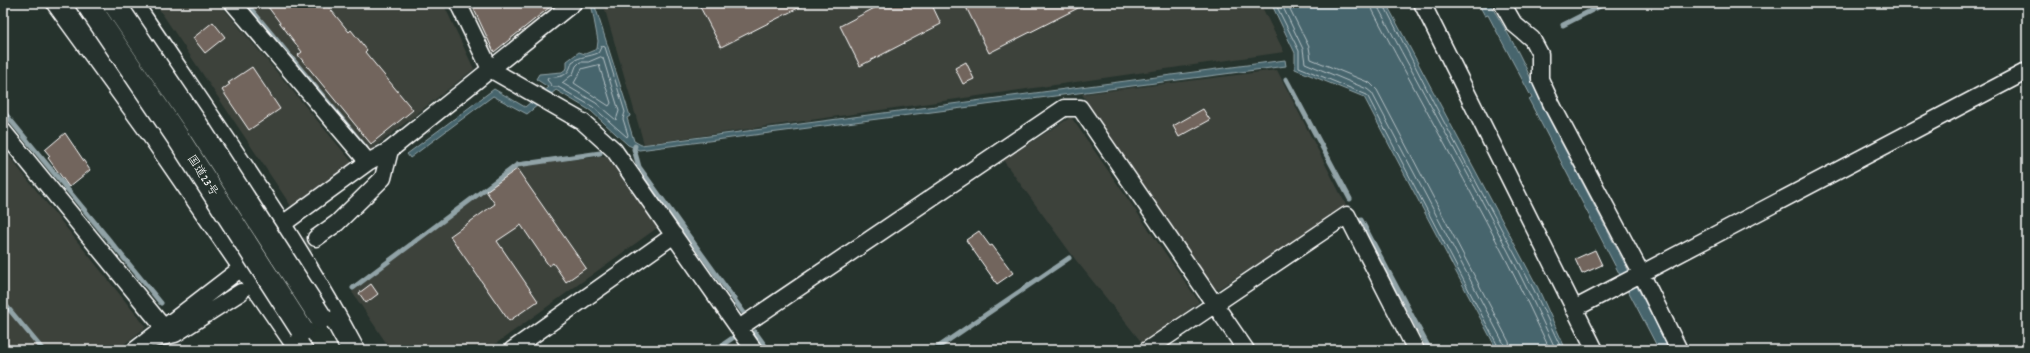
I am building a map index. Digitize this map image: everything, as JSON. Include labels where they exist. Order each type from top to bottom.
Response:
[{"type":"highway","points":[[58,3],[148,127],[244,266],[301,340]]},
{"type":"highway","name":"国道23号","points":[[87,3],[177,136],[301,340],[315,350]]},
{"type":"highway","name":"国道23号","points":[[114,3],[198,127],[342,350]]},
{"type":"highway","points":[[131,3],[280,226],[332,310],[353,350]]},
{"type":"street","points":[[233,3],[368,162]]},
{"type":"street","points":[[458,3],[490,69],[583,122],[614,150],[754,350]]},
{"type":"street","points":[[280,226],[368,162],[390,150],[573,3]]},
{"type":"street","points":[[1422,3],[1595,350]]},
{"type":"street","points":[[1502,3],[1514,24],[1532,39],[1540,54],[1540,79],[1632,278],[1679,350]]},
{"type":"street","points":[[1574,308],[2027,71]]},
{"type":"street","points":[[739,328],[1064,108],[1080,108],[1246,350]]},
{"type":"street","points":[[3,131],[164,328]]},
{"type":"street","points":[[316,238],[337,223],[383,178],[390,150]]},
{"type":"street","points":[[1147,350],[1213,304],[1347,215],[1416,350]]},
{"type":"street","points":[[512,350],[674,235]]},
{"type":"street","points":[[141,346],[244,266]]},
{"type":"street","points":[[141,346],[175,334],[241,292]]},
{"type":"shaded area","points":[[155,3],[219,3],[352,162],[291,206]]},
{"type":"shaded area","points":[[242,3],[443,3],[474,69],[367,153]]},
{"type":"shaded area","points":[[466,3],[561,3],[490,56]]},
{"type":"shaded area","points":[[603,3],[1260,3],[1284,52],[644,144]]},
{"type":"shaded area","points":[[1277,70],[1347,207],[1218,289],[1210,288],[1082,94]]},
{"type":"shaded area","points":[[1071,117],[1199,302],[1143,344],[1075,259],[1003,160]]},
{"type":"shaded area","points":[[3,149],[146,327],[117,350],[3,350]]},
{"type":"shaded area","points":[[606,156],[657,228],[487,350],[391,350],[352,292],[518,166]]},
{"type":"water","points":[[591,3],[594,3],[630,116],[627,118],[634,141],[641,145],[1285,60],[1286,66],[639,150],[628,145],[591,111],[556,90],[527,114],[493,96],[410,158],[407,154],[494,89],[525,107],[548,87],[536,79],[539,74],[562,72],[567,68],[567,61],[579,52],[585,54],[597,49],[598,41]]},
{"type":"water","points":[[1271,3],[1386,3],[1538,288],[1566,350],[1497,350],[1364,97],[1295,69],[1295,53]]},
{"type":"water","points":[[1478,3],[1489,3],[1504,27],[1525,66],[1542,106],[1670,350],[1659,350],[1529,100],[1532,98],[1488,15],[1485,16]]},
{"type":"building","points":[[265,3],[316,3],[321,9],[327,5],[349,32],[351,30],[367,50],[365,52],[413,110],[371,144],[298,55],[302,52]]},
{"type":"building","points":[[471,3],[555,3],[494,52]]},
{"type":"building","points":[[698,3],[808,3],[721,47]]},
{"type":"building","points":[[884,3],[931,3],[941,24],[860,66],[840,26]]},
{"type":"building","points":[[964,3],[1088,3],[989,53]]},
{"type":"building","points":[[213,22],[225,37],[205,53],[193,38]]},
{"type":"building","points":[[966,62],[974,79],[963,84],[955,68]]},
{"type":"building","points":[[252,67],[280,109],[249,130],[222,90],[230,84],[228,83]]},
{"type":"building","points":[[1203,109],[1210,120],[1179,137],[1173,126]]},
{"type":"building","points":[[65,133],[90,170],[69,187],[48,158],[50,156],[45,150]]},
{"type":"building","points":[[517,169],[586,268],[566,282],[553,263],[549,266],[521,225],[497,241],[538,301],[509,321],[450,236],[495,204],[486,191]]},
{"type":"building","points":[[979,231],[990,246],[992,245],[1013,273],[997,284],[966,240]]},
{"type":"building","points":[[1595,250],[1602,265],[1582,274],[1575,259]]},
{"type":"building","points":[[371,284],[378,294],[366,303],[359,293]]},
{"type":"waterway","points":[[246,3],[366,148]]},
{"type":"waterway","points":[[1563,25],[1606,3]]},
{"type":"waterway","points":[[1286,79],[1350,199]]},
{"type":"waterway","points":[[3,111],[161,303]]},
{"type":"waterway","points":[[635,146],[634,149],[639,167],[744,313]]},
{"type":"waterway","points":[[353,288],[517,165],[600,153]]},
{"type":"waterway","points":[[1361,220],[1430,350]]},
{"type":"waterway","points":[[934,350],[1069,258]]},
{"type":"waterway","points":[[3,302],[43,350]]},
{"type":"waterway","points":[[755,332],[768,350]]},
{"type":"waterway","points":[[715,350],[734,337]]},
{"type":"tunnel","points":[[257,281],[316,238]]}]
